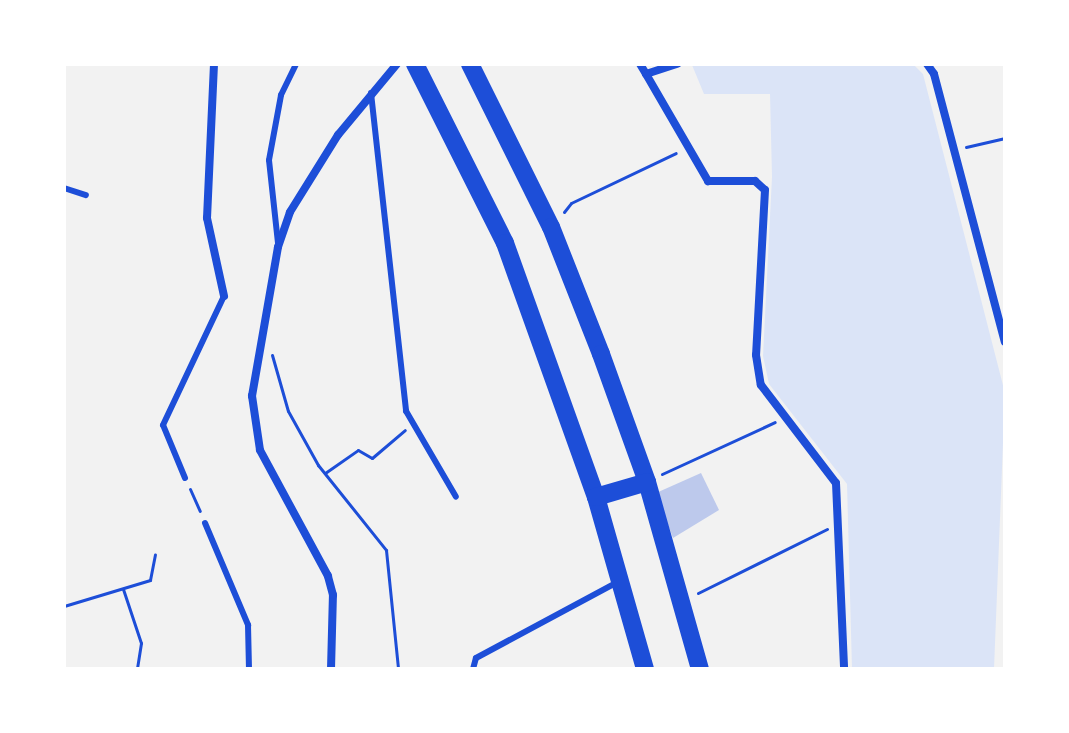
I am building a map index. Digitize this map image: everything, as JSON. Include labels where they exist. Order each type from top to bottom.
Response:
[{"type":"main road","points":[[415,64],[505,243],[596,497],[645,669]]},
{"type":"main road","points":[[470,64],[551,227],[647,482],[684,601],[700,669]]},
{"type":"main road","points":[[596,497],[647,482]]},
{"type":"street","points":[[214,64],[207,218],[224,296]]},
{"type":"street","points":[[331,669],[333,595],[328,576],[270,474],[254,425],[253,383],[266,332],[278,247],[290,212],[371,93],[397,64]]},
{"type":"street","points":[[640,64],[708,181],[755,181],[765,190],[756,355],[761,385],[836,483],[843,668]]},
{"type":"street","points":[[646,74],[677,64]]},
{"type":"street","points":[[927,64],[954,150],[1005,342]]},
{"type":"lane","points":[[278,247],[269,160],[281,95],[296,64]]},
{"type":"lane","points":[[371,93],[406,411],[456,497]]},
{"type":"lane","points":[[64,188],[86,195]]},
{"type":"lane","points":[[185,478],[163,425],[224,296]]},
{"type":"lane","points":[[205,523],[248,625],[249,669]]},
{"type":"lane","points":[[473,669],[476,658],[621,580]]},
{"type":"path","points":[[954,150],[1005,138]]},
{"type":"path","points":[[551,227],[571,203],[690,147]]},
{"type":"path","points":[[266,332],[288,411],[325,473],[386,550],[398,669]]},
{"type":"path","points":[[647,482],[786,417]]},
{"type":"path","points":[[325,473],[358,450],[372,458],[413,423]]},
{"type":"path","points":[[185,478],[205,523]]},
{"type":"path","points":[[684,601],[783,547],[838,524]]},
{"type":"path","points":[[64,606],[150,580],[155,554]]},
{"type":"path","points":[[123,589],[141,643],[137,669]]},
{"type":"shaded area","points":[[913,64],[923,74],[1005,393],[994,669],[852,669],[847,484],[769,384],[763,356],[772,177],[770,94],[704,94],[692,65]]},
{"type":"building","points":[[701,473],[719,510],[673,538],[656,493]]}]
